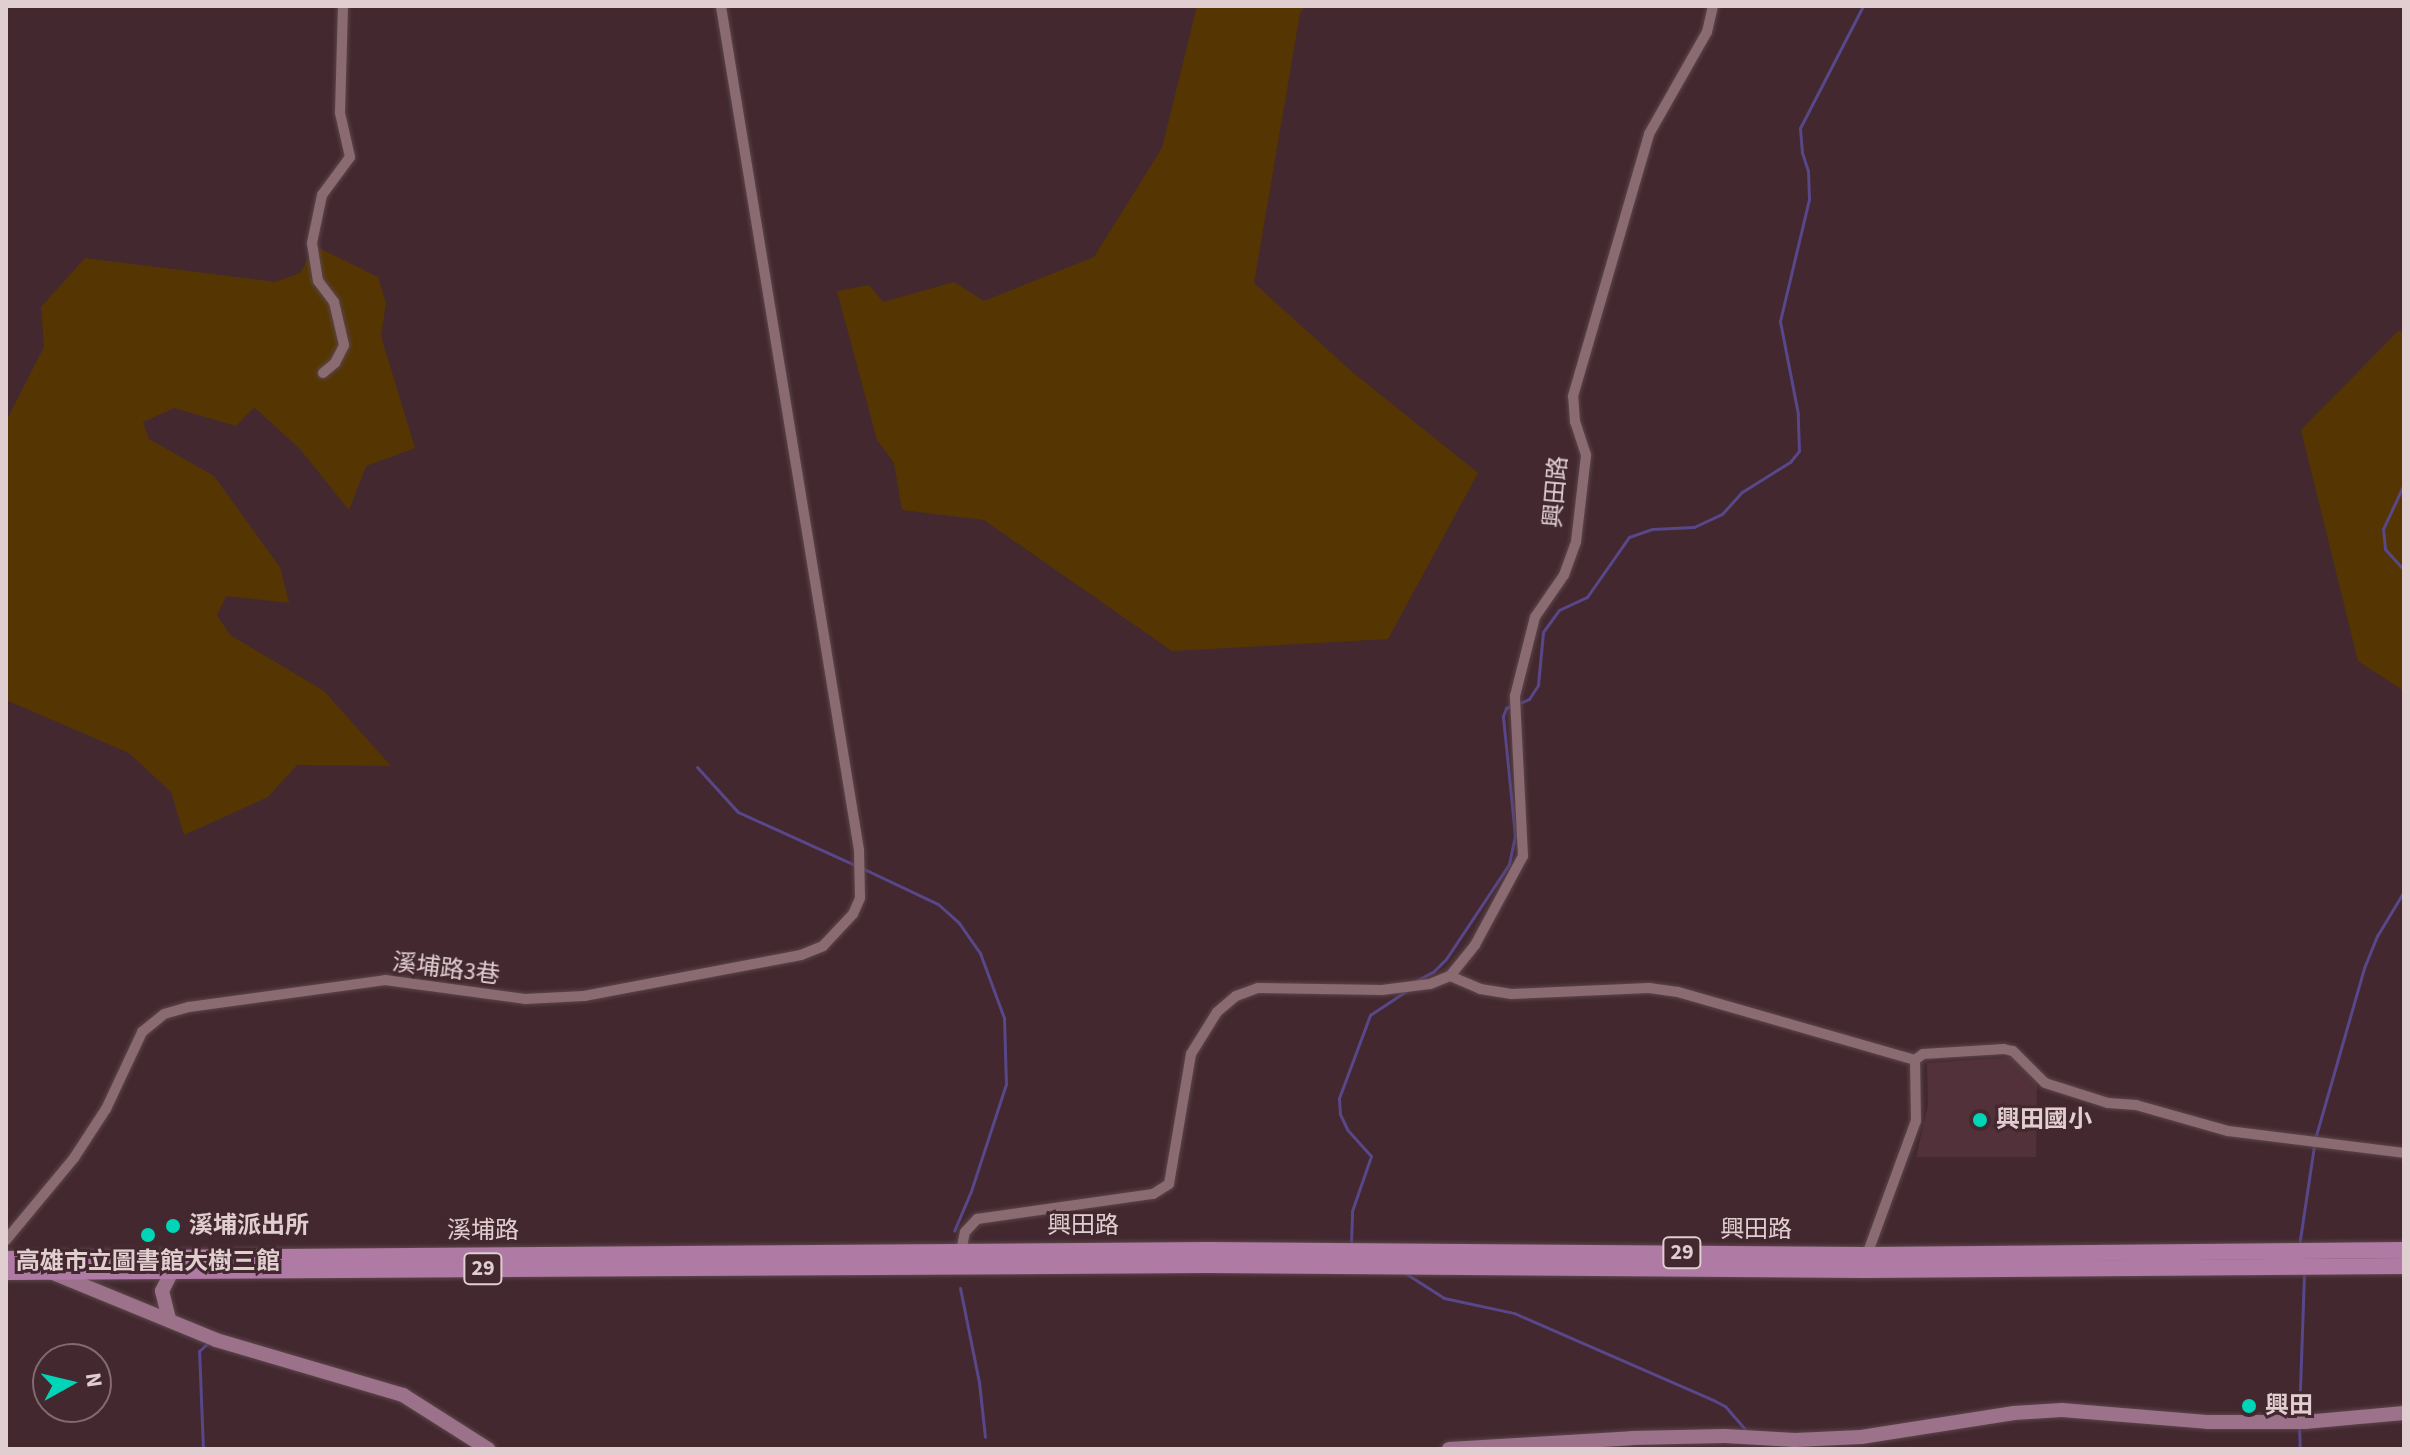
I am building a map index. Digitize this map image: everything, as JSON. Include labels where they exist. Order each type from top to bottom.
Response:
[{"type":"main road","name":"興田路","points":[[1864,1262],[2404,1250]]},
{"type":"main road","name":"溪埔路","points":[[6,1261],[960,1259]]},
{"type":"main road","name":"溪埔路","points":[[6,1272],[960,1259]]},
{"type":"main road","name":"興田路","points":[[960,1259],[2404,1266]]},
{"type":"street","points":[[323,373],[335,363],[344,345],[334,302],[318,281],[312,243],[322,195],[350,157],[340,113],[343,6]]},
{"type":"street","name":"溪埔路3巷","points":[[6,1240],[74,1158],[106,1109],[142,1032],[164,1014],[189,1007],[385,980],[525,999],[584,996],[801,955],[823,946],[853,914],[861,880],[861,862],[721,6]]},
{"type":"street","name":"興田路","points":[[960,1259],[965,1232],[977,1219],[1161,1191],[1173,1173],[1191,1054],[1217,1012],[1247,990],[1408,988],[1450,976],[1475,945],[1523,856],[1515,696],[1535,617],[1564,575],[1576,542],[1586,455],[1575,422],[1573,396],[1649,134],[1707,32],[1713,6]]},
{"type":"street","points":[[1450,976],[1480,989],[1512,994],[1649,988],[1678,992],[1915,1060]]},
{"type":"street","points":[[1915,1060],[1923,1054],[2004,1049],[2013,1051],[2045,1083],[2108,1103],[2136,1105],[2228,1131],[2404,1153]]},
{"type":"street","points":[[1864,1262],[1916,1121],[1915,1060]]},
{"type":"street","name":"溪埔路","points":[[6,1261],[49,1272],[216,1340],[403,1395],[488,1449]]},
{"type":"street","points":[[169,1319],[162,1291],[172,1271]]},
{"type":"street","points":[[1449,1449],[1632,1438],[1725,1436],[1795,1440],[1861,1437],[2014,1413],[2062,1410],[2207,1422],[2305,1422],[2404,1413]]},
{"type":"shaded area","points":[[1197,6],[1306,6],[1300,13],[1254,283],[1351,371],[1478,473],[1388,639],[1172,651],[984,520],[902,510],[894,463],[877,440],[837,291],[869,285],[883,302],[954,282],[984,301],[1094,257],[1162,148]]},
{"type":"shaded area","points":[[315,246],[378,277],[386,303],[381,336],[415,448],[366,466],[349,510],[300,449],[254,407],[236,426],[174,408],[143,422],[149,439],[214,476],[280,567],[289,603],[226,596],[217,615],[230,635],[324,691],[391,766],[297,765],[268,797],[184,835],[171,792],[129,753],[6,700],[6,421],[44,347],[41,307],[85,258],[275,282],[300,273]]},
{"type":"shaded area","points":[[2398,331],[2404,332],[2404,691],[2358,661],[2301,430]]},
{"type":"shaded area","name":"興田國小","points":[[2014,1057],[2037,1083],[2036,1157],[1916,1157],[1928,1106],[1927,1063]]},
{"type":"waterway","points":[[1520,703],[1529,699],[1538,685],[1543,632],[1559,610],[1587,597],[1629,537],[1652,529],[1694,527],[1722,514],[1742,492],[1790,462],[1799,451],[1798,414],[1780,321],[1809,199],[1808,171],[1802,152],[1800,128],[1863,6]]},
{"type":"waterway","points":[[2404,484],[2383,529],[2385,549],[2404,570]]},
{"type":"waterway","points":[[1410,984],[1434,971],[1446,959],[1509,864],[1515,835],[1503,716],[1506,708],[1513,705]]},
{"type":"waterway","points":[[697,767],[738,812],[857,866]]},
{"type":"waterway","points":[[864,869],[938,904],[959,923],[980,953],[1004,1018],[1006,1084],[971,1191],[954,1231]]},
{"type":"waterway","points":[[2315,1139],[2364,968],[2377,936],[2404,891]]},
{"type":"waterway","points":[[1351,1243],[1352,1211],[1371,1156],[1347,1129],[1340,1114],[1339,1098],[1370,1015],[1406,991]]},
{"type":"waterway","points":[[2299,1246],[2314,1146]]},
{"type":"waterway","points":[[1405,1273],[1444,1298],[1514,1313],[1715,1401],[1725,1406],[1746,1430]]},
{"type":"waterway","points":[[2299,1417],[2304,1273]]},
{"type":"waterway","points":[[960,1288],[979,1382],[985,1437]]},
{"type":"waterway","points":[[203,1449],[199,1351],[208,1343]]},
{"type":"waterway","points":[[2299,1425],[2300,1449]]},
{"type":"place","name":"興田國小","points":[[1980,1120]]},
{"type":"place","name":"溪埔派出所","points":[[173,1226]]},
{"type":"place","name":"高雄市立圖書館大樹三館","points":[[148,1235]]},
{"type":"place","name":"興田","points":[[2249,1406]]}]
